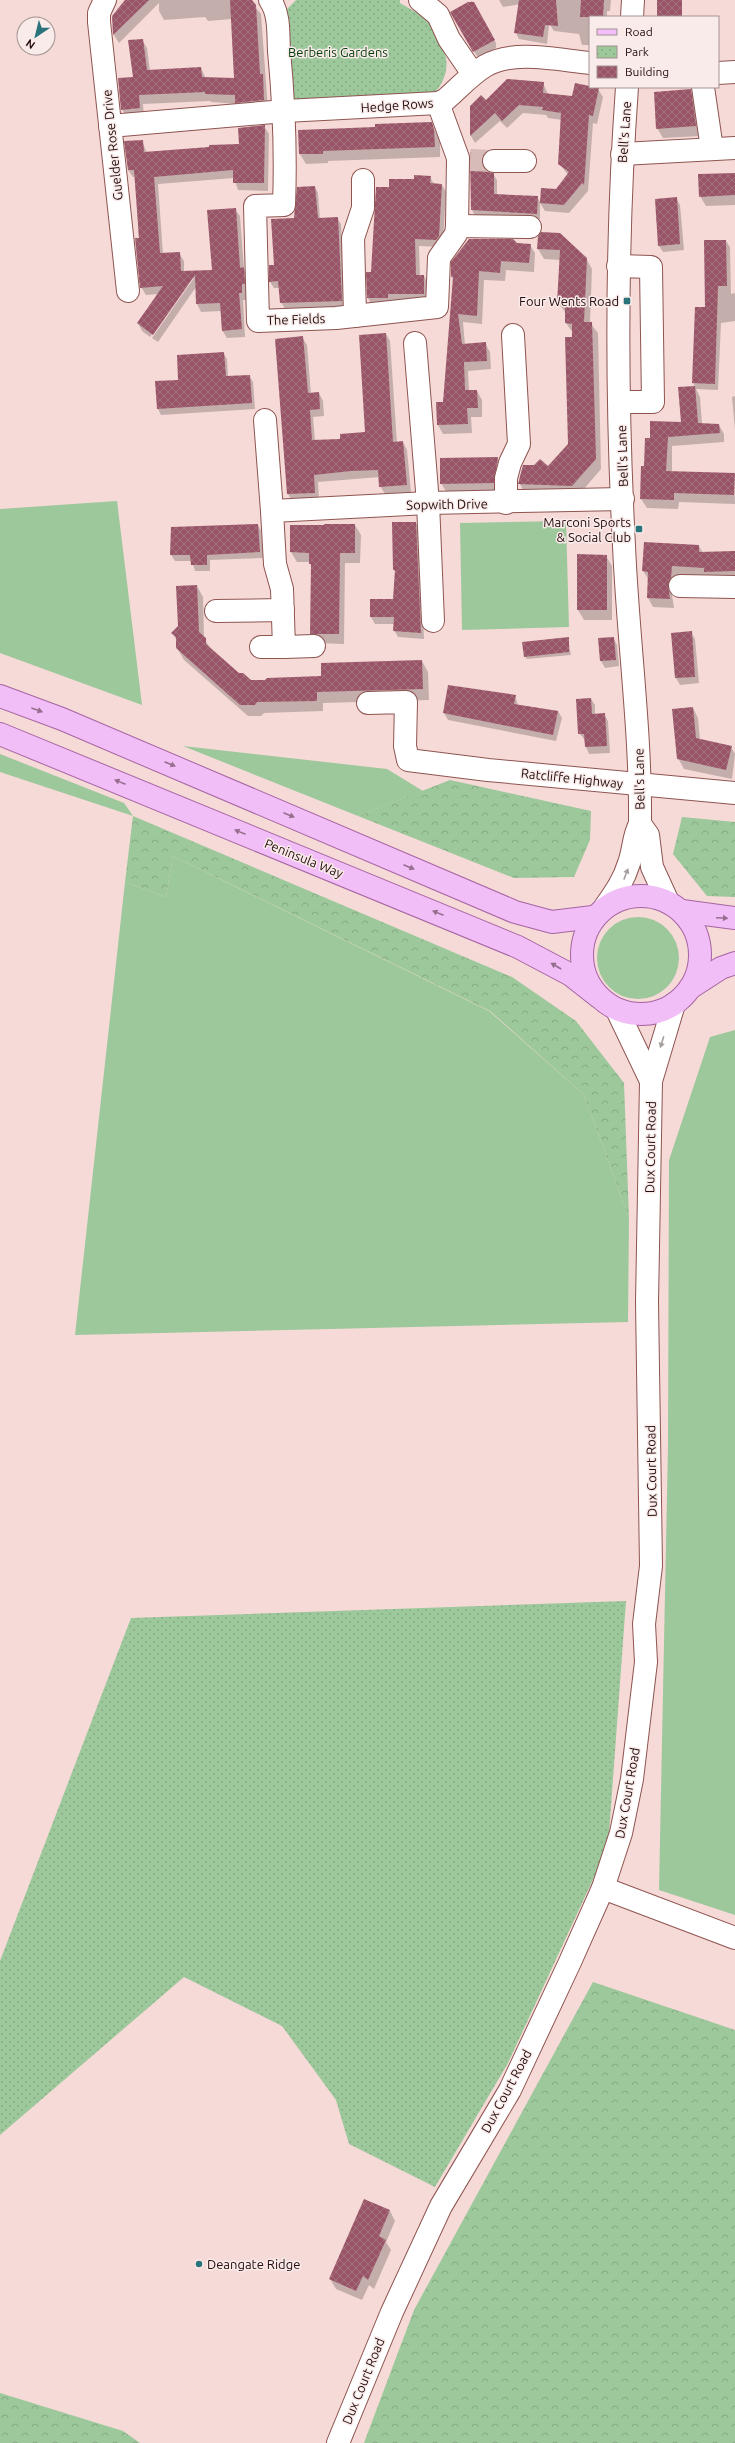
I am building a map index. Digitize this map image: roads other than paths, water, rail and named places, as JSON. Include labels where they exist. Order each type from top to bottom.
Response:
[{"type":"main road","points":[[0,696],[62,719],[515,912],[552,922],[599,912],[622,899],[640,896],[653,897],[675,907],[735,918]]},
{"type":"main road","name":"Peninsula Way","points":[[0,734],[518,947],[571,975],[599,997]]},
{"type":"main road","points":[[675,907],[697,938],[700,957],[690,988]]},
{"type":"main road","points":[[599,912],[584,936],[581,953],[583,971],[599,997],[617,1010],[634,1014],[652,1014],[674,1004],[690,988],[722,968],[735,963]]},
{"type":"street","name":"Guelder Rose Drive","points":[[105,0],[99,13],[99,22],[128,291]]},
{"type":"street","points":[[632,16],[633,0]]},
{"type":"street","points":[[110,126],[285,111],[274,1]]},
{"type":"street","points":[[430,3],[438,15],[449,39],[473,74]]},
{"type":"street","name":"Hedge Rows","points":[[285,111],[438,103],[454,92],[473,74],[492,62],[512,58],[589,63]]},
{"type":"street","points":[[719,73],[735,72]]},
{"type":"street","name":"Bell's Lane","points":[[599,912],[624,878],[632,853],[636,831],[640,824],[637,704],[624,546],[620,402],[618,266],[622,154],[627,88]]},
{"type":"street","points":[[703,88],[712,149]]},
{"type":"street","name":"The Fields","points":[[285,111],[284,205],[254,206],[258,321],[355,316],[437,307],[439,258],[456,234],[464,160],[438,103]]},
{"type":"street","points":[[622,154],[735,148]]},
{"type":"street","points":[[494,160],[525,161]]},
{"type":"street","points":[[355,316],[353,238],[363,208],[363,180]]},
{"type":"street","points":[[457,226],[530,227]]},
{"type":"street","points":[[618,266],[651,267],[652,275],[653,402],[620,402]]},
{"type":"street","points":[[506,503],[506,478],[510,463],[519,444],[513,335]]},
{"type":"street","points":[[415,343],[428,504],[434,621]]},
{"type":"street","points":[[265,420],[275,564],[282,589],[284,647]]},
{"type":"street","name":"Sopwith Drive","points":[[272,511],[428,504],[623,499]]},
{"type":"street","points":[[680,586],[735,587]]},
{"type":"street","points":[[216,611],[282,610]]},
{"type":"street","points":[[261,647],[314,646]]},
{"type":"street","name":"Ratcliffe Highway","points":[[368,703],[406,702],[405,746],[408,760],[640,786],[735,793]]},
{"type":"street","name":"Bell's Lane","points":[[640,824],[648,835],[652,867],[675,907]]},
{"type":"street","name":"Dux Court Road","points":[[338,2443],[392,2312],[441,2206],[510,2090],[570,1962],[603,1888],[621,1833],[632,1779],[646,1662],[644,1624],[650,1588],[651,1447],[647,1302],[651,1081],[674,1004]]},
{"type":"street","name":"Dux Court Road","points":[[617,1010],[651,1081]]},
{"type":"street","points":[[603,1888],[735,1938]]},
{"type":"tunnel","points":[[470,160],[494,161]]},
{"type":"place","name":"Four Wents Road","points":[[627,301]]},
{"type":"place","name":"Marconi Sports & Social Club","points":[[639,529]]},
{"type":"place","name":"Deangate Ridge","points":[[199,2264]]},
{"type":"park label","name":"Berberis Gardens","points":[[338,52]]}]
